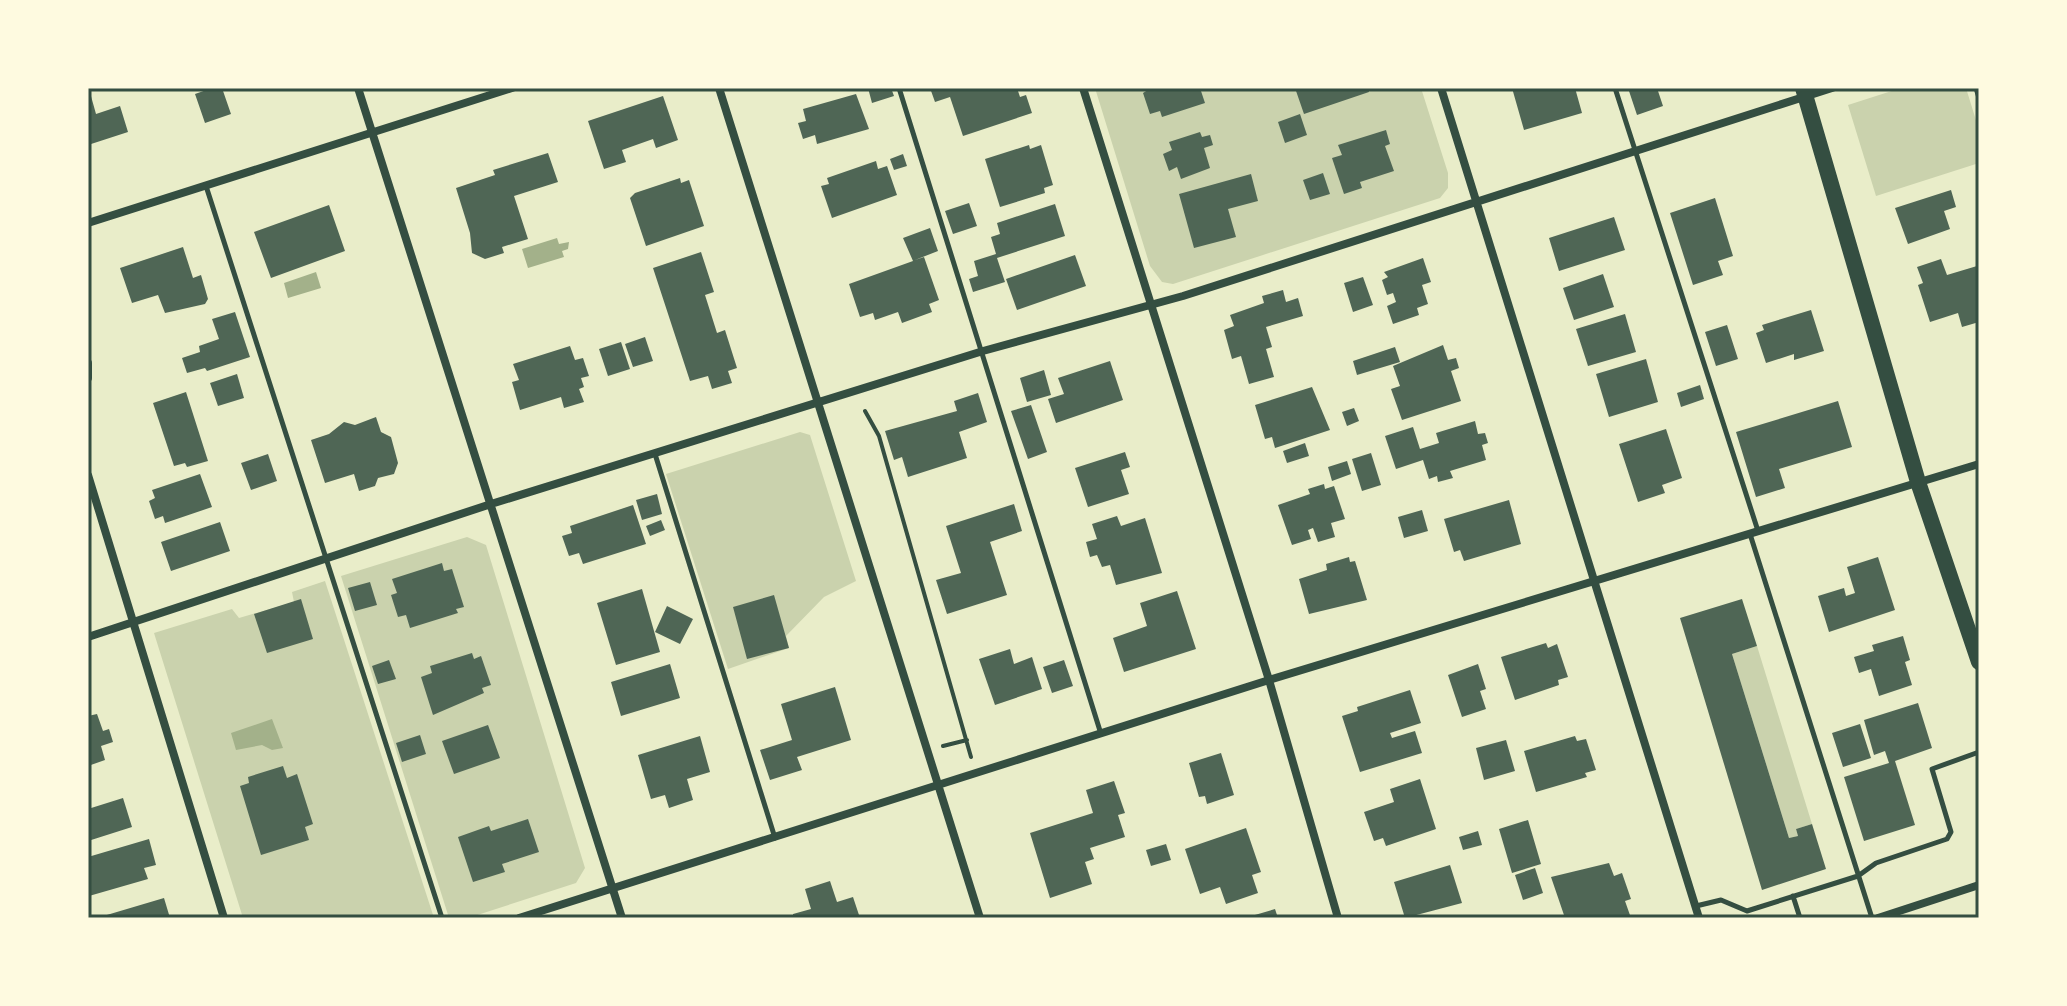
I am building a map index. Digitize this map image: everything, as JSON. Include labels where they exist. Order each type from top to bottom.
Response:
[{"type":"main road","points":[[1804,92],[1918,482],[1979,662]]},
{"type":"street","points":[[358,88],[622,918]]},
{"type":"street","points":[[88,223],[512,88]]},
{"type":"street","points":[[719,88],[816,405],[980,918]]},
{"type":"street","points":[[1083,88],[1269,680],[1338,918]]},
{"type":"street","points":[[1441,88],[1699,918]]},
{"type":"street","points":[[88,637],[491,504],[983,351],[1150,305],[1635,152],[1804,92],[1832,88]]},
{"type":"street","points":[[88,363],[88,378]]},
{"type":"street","points":[[519,918],[940,787],[1269,680],[1979,464]]},
{"type":"street","points":[[88,475],[224,918]]},
{"type":"street","points":[[1878,918],[1979,885]]},
{"type":"lane","points":[[899,88],[1101,734]]},
{"type":"lane","points":[[1615,88],[1702,349],[1754,532],[1872,918]]},
{"type":"lane","points":[[1976,88],[1979,98]]},
{"type":"lane","points":[[206,186],[324,560],[442,918]]},
{"type":"lane","points":[[655,454],[775,838]]},
{"type":"lane","points":[[1695,906],[1721,900],[1747,911],[1858,876],[1876,863],[1947,839],[1951,832],[1932,769],[1979,752]]},
{"type":"lane","points":[[1793,896],[1800,918]]},
{"type":"path","points":[[865,411],[879,436],[971,757]]},
{"type":"path","points":[[943,746],[967,740]]},
{"type":"shaded area","points":[[1095,88],[1421,88],[1448,173],[1448,188],[1440,198],[1173,284],[1162,282],[1150,266]]},
{"type":"shaded area","points":[[1901,88],[1966,88],[1979,130],[1979,163],[1876,196],[1848,105]]},
{"type":"shaded area","points":[[557,238],[559,244],[569,242],[568,249],[562,251],[564,257],[528,268],[522,249]]},
{"type":"shaded area","points":[[316,272],[321,288],[288,298],[284,283]]},
{"type":"shaded area","points":[[800,432],[810,435],[856,581],[824,597],[786,636],[789,648],[728,669],[666,474]]},
{"type":"shaded area","points":[[467,537],[486,545],[585,868],[576,883],[468,918],[449,918],[341,576]]},
{"type":"shaded area","points":[[325,581],[434,918],[243,918],[154,633],[232,609],[239,618],[294,602],[292,592]]},
{"type":"shaded area","points":[[1757,646],[1812,824],[1796,829],[1798,836],[1789,838],[1732,654]]},
{"type":"shaded area","points":[[272,719],[283,748],[272,750],[262,745],[236,750],[231,733]]},
{"type":"building","points":[[222,88],[231,114],[205,123],[195,94]]},
{"type":"building","points":[[868,88],[891,88],[894,96],[872,103]]},
{"type":"building","points":[[930,88],[966,88],[967,91],[1017,88],[1020,97],[1026,95],[1032,113],[963,136],[950,97],[935,102]]},
{"type":"building","points":[[1151,88],[1200,88],[1205,103],[1162,117],[1160,111],[1150,114],[1143,93]]},
{"type":"building","points":[[1295,88],[1368,88],[1369,92],[1304,114]]},
{"type":"building","points":[[1512,88],[1575,88],[1582,113],[1524,130]]},
{"type":"building","points":[[1628,88],[1657,88],[1663,106],[1637,115]]},
{"type":"building","points":[[89,89],[96,114],[120,106],[128,132],[88,145]]},
{"type":"building","points":[[856,94],[869,129],[817,144],[815,135],[803,139],[798,123],[806,121],[803,109]]},
{"type":"building","points":[[663,96],[678,140],[656,148],[653,139],[622,150],[626,162],[604,169],[588,121]]},
{"type":"building","points":[[1300,114],[1307,135],[1285,143],[1278,122]]},
{"type":"building","points":[[1386,130],[1390,144],[1385,146],[1394,171],[1360,182],[1362,188],[1344,194],[1332,158],[1342,155],[1338,145]]},
{"type":"building","points":[[1200,132],[1202,137],[1210,135],[1213,145],[1204,148],[1210,168],[1181,179],[1177,167],[1169,171],[1163,154],[1172,150],[1169,142]]},
{"type":"building","points":[[1029,145],[1030,149],[1041,145],[1053,185],[1044,188],[1045,193],[1000,207],[985,159]]},
{"type":"building","points":[[548,153],[558,182],[514,196],[528,239],[502,247],[504,253],[485,259],[472,253],[470,233],[456,188],[495,175],[493,170]]},
{"type":"building","points":[[903,154],[907,166],[894,170],[890,159]]},
{"type":"building","points":[[876,161],[878,169],[887,166],[897,195],[832,218],[821,186],[829,184],[827,178]]},
{"type":"building","points":[[1323,173],[1330,194],[1310,200],[1303,180]]},
{"type":"building","points":[[1251,174],[1258,201],[1228,209],[1236,237],[1194,248],[1179,194]]},
{"type":"building","points":[[680,178],[681,183],[689,180],[704,226],[646,246],[630,198],[635,193]]},
{"type":"building","points":[[1951,190],[1956,207],[1944,211],[1950,229],[1908,244],[1895,208]]},
{"type":"building","points":[[1715,198],[1733,256],[1718,261],[1723,275],[1693,285],[1670,213]]},
{"type":"building","points":[[969,203],[977,226],[953,234],[945,211]]},
{"type":"building","points":[[1055,204],[1065,236],[997,258],[1005,282],[973,292],[969,279],[978,276],[974,261],[996,254],[991,237],[1000,234],[997,223]]},
{"type":"building","points":[[329,205],[345,251],[271,278],[254,232]]},
{"type":"building","points":[[1614,217],[1625,250],[1559,271],[1549,238]]},
{"type":"building","points":[[930,228],[938,251],[915,260],[924,257],[939,300],[929,304],[932,312],[902,323],[898,312],[875,320],[873,313],[860,317],[849,284],[913,261],[903,238]]},
{"type":"building","points":[[183,247],[193,278],[201,275],[208,299],[205,304],[165,313],[158,295],[132,303],[120,268]]},
{"type":"building","points":[[701,252],[714,292],[705,295],[717,333],[725,330],[737,368],[728,371],[732,383],[712,389],[708,376],[690,381],[653,268]]},
{"type":"building","points":[[1075,255],[1086,286],[1017,310],[1006,279]]},
{"type":"building","points":[[1423,258],[1431,282],[1422,285],[1428,304],[1417,308],[1419,315],[1393,324],[1387,306],[1396,302],[1393,293],[1387,295],[1382,280],[1388,277],[1384,272]]},
{"type":"building","points":[[1941,259],[1947,275],[1977,266],[1979,322],[1962,327],[1958,313],[1930,322],[1918,285],[1923,283],[1917,267]]},
{"type":"building","points":[[1603,274],[1614,307],[1574,320],[1563,288]]},
{"type":"building","points":[[1363,277],[1373,305],[1353,312],[1344,283]]},
{"type":"building","points":[[1283,290],[1286,302],[1298,298],[1303,316],[1266,327],[1272,347],[1266,349],[1274,377],[1249,384],[1241,356],[1232,359],[1224,330],[1234,326],[1230,315],[1264,303],[1262,296]]},
{"type":"building","points":[[1811,310],[1824,351],[1794,360],[1794,354],[1766,363],[1756,333],[1764,330],[1762,325]]},
{"type":"building","points":[[235,312],[250,357],[207,371],[205,368],[187,373],[182,358],[200,352],[199,346],[219,339],[212,319]]},
{"type":"building","points":[[1625,314],[1636,352],[1588,366],[1576,329]]},
{"type":"building","points":[[1727,325],[1738,359],[1716,366],[1705,332]]},
{"type":"building","points":[[645,337],[653,361],[633,367],[625,344]]},
{"type":"building","points":[[621,342],[630,369],[608,376],[599,349]]},
{"type":"building","points":[[1443,345],[1448,360],[1456,358],[1459,368],[1451,371],[1461,401],[1402,420],[1391,389],[1400,386],[1393,366]]},
{"type":"building","points":[[570,346],[575,360],[583,358],[589,376],[581,378],[584,387],[579,389],[584,402],[564,408],[561,397],[520,410],[512,382],[519,380],[513,364]]},
{"type":"building","points":[[1395,347],[1400,362],[1357,375],[1353,361]]},
{"type":"building","points":[[1646,359],[1658,402],[1609,417],[1596,374]]},
{"type":"building","points":[[1110,361],[1123,400],[1056,423],[1048,399],[1064,394],[1058,378]]},
{"type":"building","points":[[1044,370],[1051,395],[1027,402],[1020,378]]},
{"type":"building","points":[[237,374],[244,398],[218,406],[210,383]]},
{"type":"building","points":[[1700,385],[1704,399],[1681,407],[1677,393]]},
{"type":"building","points":[[1312,387],[1330,430],[1275,448],[1272,437],[1265,439],[1255,405]]},
{"type":"building","points":[[186,392],[208,461],[187,467],[185,463],[174,466],[153,403]]},
{"type":"building","points":[[978,393],[987,422],[959,432],[967,458],[908,477],[902,457],[894,460],[885,431],[957,411],[954,401]]},
{"type":"building","points":[[1838,401],[1852,447],[1779,469],[1785,488],[1756,497],[1736,432]]},
{"type":"building","points":[[1031,405],[1047,452],[1028,459],[1011,411]]},
{"type":"building","points":[[1354,408],[1359,421],[1347,426],[1342,412]]},
{"type":"building","points":[[376,417],[381,432],[391,437],[398,463],[394,474],[378,478],[375,486],[359,491],[354,474],[325,483],[311,440],[329,434],[344,422],[355,425]]},
{"type":"building","points":[[1475,421],[1478,434],[1485,433],[1488,443],[1482,445],[1486,460],[1450,471],[1453,478],[1438,482],[1437,476],[1429,479],[1423,460],[1396,469],[1385,436],[1413,427],[1420,449],[1439,443],[1436,433]]},
{"type":"building","points":[[1666,429],[1682,478],[1662,485],[1665,493],[1638,502],[1619,444]]},
{"type":"building","points":[[1305,443],[1309,456],[1287,463],[1283,451]]},
{"type":"building","points":[[1125,452],[1130,467],[1121,470],[1129,494],[1088,507],[1075,468]]},
{"type":"building","points":[[1371,453],[1381,485],[1362,491],[1352,459]]},
{"type":"building","points":[[268,454],[277,481],[251,490],[241,463]]},
{"type":"building","points":[[1347,461],[1351,474],[1332,481],[1328,467]]},
{"type":"building","points":[[200,474],[212,507],[165,523],[163,516],[155,519],[149,501],[155,498],[152,490]]},
{"type":"building","points":[[1324,484],[1325,489],[1334,486],[1345,519],[1331,523],[1335,537],[1318,542],[1313,528],[1308,530],[1311,539],[1292,545],[1278,505],[1310,494],[1308,489]]},
{"type":"building","points":[[657,494],[662,514],[642,520],[636,500]]},
{"type":"building","points":[[1509,500],[1521,544],[1464,561],[1460,550],[1454,552],[1444,519]]},
{"type":"building","points":[[1014,504],[1022,531],[990,542],[1007,595],[947,614],[936,580],[961,573],[946,526]]},
{"type":"building","points":[[633,505],[646,544],[583,564],[579,553],[569,556],[562,536],[572,533],[570,526]]},
{"type":"building","points":[[1422,510],[1428,531],[1404,538],[1398,517]]},
{"type":"building","points":[[1117,516],[1121,526],[1145,518],[1162,573],[1116,585],[1110,565],[1102,567],[1097,555],[1090,557],[1086,542],[1097,539],[1092,524]]},
{"type":"building","points":[[661,520],[665,530],[650,536],[646,526]]},
{"type":"building","points":[[220,522],[230,551],[171,571],[161,542]]},
{"type":"building","points":[[1349,557],[1350,562],[1355,561],[1367,600],[1309,614],[1299,579],[1327,570],[1326,564]]},
{"type":"building","points":[[1878,557],[1895,610],[1829,632],[1818,596],[1844,588],[1846,596],[1855,593],[1847,567]]},
{"type":"building","points":[[442,563],[444,571],[452,569],[464,607],[456,609],[458,613],[410,628],[406,615],[398,617],[391,595],[397,593],[392,579]]},
{"type":"building","points":[[370,582],[377,605],[355,611],[348,588]]},
{"type":"building","points":[[642,589],[660,652],[616,665],[597,603]]},
{"type":"building","points":[[1177,591],[1196,649],[1124,672],[1113,638],[1147,626],[1140,603]]},
{"type":"building","points":[[774,595],[789,648],[747,659],[733,607]]},
{"type":"building","points":[[301,599],[313,639],[267,653],[254,614]]},
{"type":"building","points":[[1742,599],[1757,646],[1732,654],[1789,838],[1798,836],[1796,829],[1812,824],[1826,869],[1762,890],[1680,618]]},
{"type":"building","points":[[667,606],[693,619],[680,644],[655,632]]},
{"type":"building","points":[[1903,636],[1910,660],[1905,662],[1912,685],[1879,696],[1871,669],[1859,673],[1854,657],[1874,651],[1872,645]]},
{"type":"building","points":[[1546,643],[1548,648],[1557,644],[1568,677],[1558,680],[1559,685],[1515,700],[1501,657]]},
{"type":"building","points":[[1010,649],[1014,664],[1032,657],[1042,689],[995,705],[979,659]]},
{"type":"building","points":[[472,653],[474,659],[481,656],[491,685],[482,688],[484,693],[433,715],[421,677],[432,673],[430,666]]},
{"type":"building","points":[[389,660],[396,679],[378,684],[372,666]]},
{"type":"building","points":[[1064,660],[1073,686],[1052,693],[1043,667]]},
{"type":"building","points":[[670,664],[680,698],[621,716],[611,682]]},
{"type":"building","points":[[1478,664],[1486,689],[1480,691],[1486,709],[1462,717],[1448,675]]},
{"type":"building","points":[[835,687],[851,740],[797,757],[802,770],[770,780],[760,750],[792,740],[781,704]]},
{"type":"building","points":[[1410,690],[1421,723],[1390,733],[1392,738],[1415,731],[1422,753],[1360,772],[1342,716],[1358,711],[1357,707]]},
{"type":"building","points":[[1918,703],[1932,748],[1895,761],[1915,825],[1864,841],[1844,777],[1889,763],[1885,751],[1874,755],[1864,720]]},
{"type":"building","points":[[97,714],[103,731],[109,729],[113,742],[101,746],[105,760],[88,766],[88,716]]},
{"type":"building","points":[[1860,724],[1871,758],[1843,767],[1832,733]]},
{"type":"building","points":[[488,725],[500,758],[454,774],[442,741]]},
{"type":"building","points":[[420,735],[426,754],[402,762],[396,743]]},
{"type":"building","points":[[700,736],[710,772],[687,779],[693,800],[669,808],[665,795],[651,799],[638,755]]},
{"type":"building","points":[[1575,736],[1577,741],[1586,739],[1596,770],[1585,773],[1587,777],[1536,792],[1524,751]]},
{"type":"building","points":[[1506,740],[1515,771],[1484,780],[1476,748]]},
{"type":"building","points":[[1221,753],[1234,795],[1207,804],[1205,796],[1199,797],[1189,763]]},
{"type":"building","points":[[283,766],[287,778],[297,774],[313,824],[305,827],[309,840],[261,855],[240,786],[249,783],[248,777]]},
{"type":"building","points":[[1420,779],[1436,829],[1386,846],[1383,838],[1374,841],[1364,812],[1394,802],[1390,789]]},
{"type":"building","points":[[1114,781],[1125,813],[1118,815],[1125,837],[1090,848],[1094,859],[1085,862],[1092,884],[1050,898],[1030,833],[1093,813],[1086,790]]},
{"type":"building","points":[[123,798],[132,827],[88,841],[88,809]]},
{"type":"building","points":[[528,819],[539,852],[502,864],[505,872],[473,882],[458,837],[489,826],[491,831]]},
{"type":"building","points":[[1528,820],[1541,864],[1512,873],[1499,829]]},
{"type":"building","points":[[1246,828],[1261,872],[1252,875],[1258,893],[1226,904],[1220,887],[1200,894],[1185,849]]},
{"type":"building","points":[[1478,831],[1482,845],[1463,850],[1459,837]]},
{"type":"building","points":[[149,839],[156,865],[144,868],[148,879],[89,896],[88,857]]},
{"type":"building","points":[[1166,844],[1171,860],[1151,866],[1146,850]]},
{"type":"building","points":[[1609,863],[1614,876],[1622,873],[1631,899],[1625,901],[1631,918],[1565,918],[1551,877]]},
{"type":"building","points":[[1450,865],[1462,903],[1405,918],[1394,882]]},
{"type":"building","points":[[1535,868],[1543,893],[1523,900],[1515,875]]},
{"type":"building","points":[[830,881],[837,902],[853,897],[860,918],[793,918],[793,914],[811,909],[805,889]]},
{"type":"building","points":[[164,898],[170,918],[100,918],[100,917]]},
{"type":"building","points":[[1275,909],[1278,918],[1248,918],[1248,917]]}]
